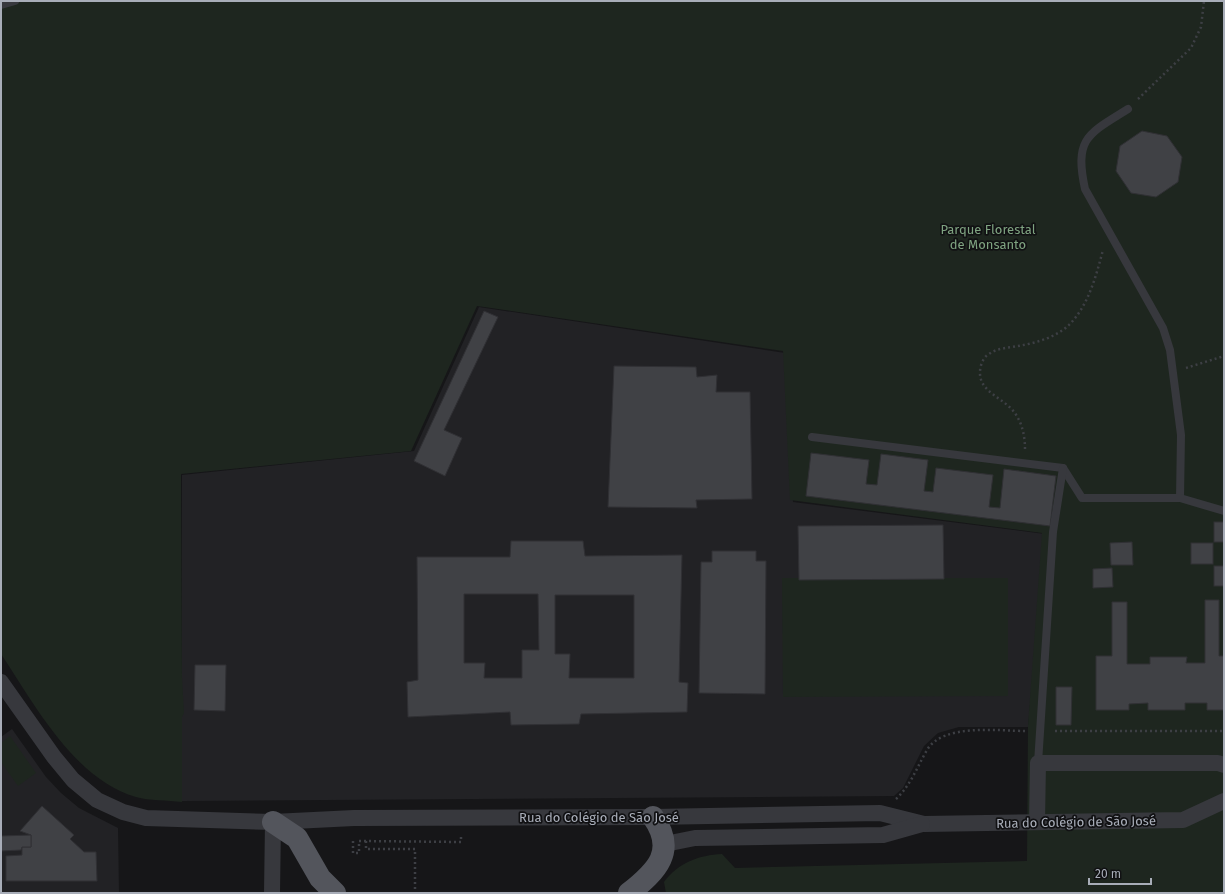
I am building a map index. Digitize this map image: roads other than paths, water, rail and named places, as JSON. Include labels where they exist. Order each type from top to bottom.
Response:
[{"type":"main road","points":[[640,889],[662,859],[665,844],[661,829],[653,817]]},
{"type":"main road","points":[[274,822],[297,838],[320,878],[335,893]]},
{"type":"street","name":"Rua do Colégio de São José","points":[[1,682],[54,757],[73,780],[97,800],[122,812],[146,818],[274,822],[354,818],[653,817],[880,813],[924,824]]},
{"type":"street","points":[[1036,822],[1038,763],[1218,763],[1224,766]]},
{"type":"street","name":"Rua do Colégio de São José","points":[[665,844],[695,838],[883,835],[924,824],[1183,820],[1224,801]]},
{"type":"street","points":[[272,893],[274,822]]},
{"type":"lane","points":[[1,5],[15,1]]},
{"type":"lane","points":[[1128,109],[1095,129],[1084,144],[1080,166],[1085,189],[1163,328],[1170,350],[1181,435],[1180,498]]},
{"type":"lane","points":[[812,437],[1025,465],[1063,468]]},
{"type":"lane","points":[[1063,468],[1082,498],[1180,498],[1224,510]]},
{"type":"lane","points":[[1038,763],[1053,532],[1063,468]]},
{"type":"park label","name":"Parque Florestal de Monsanto","points":[[988,236]]}]
